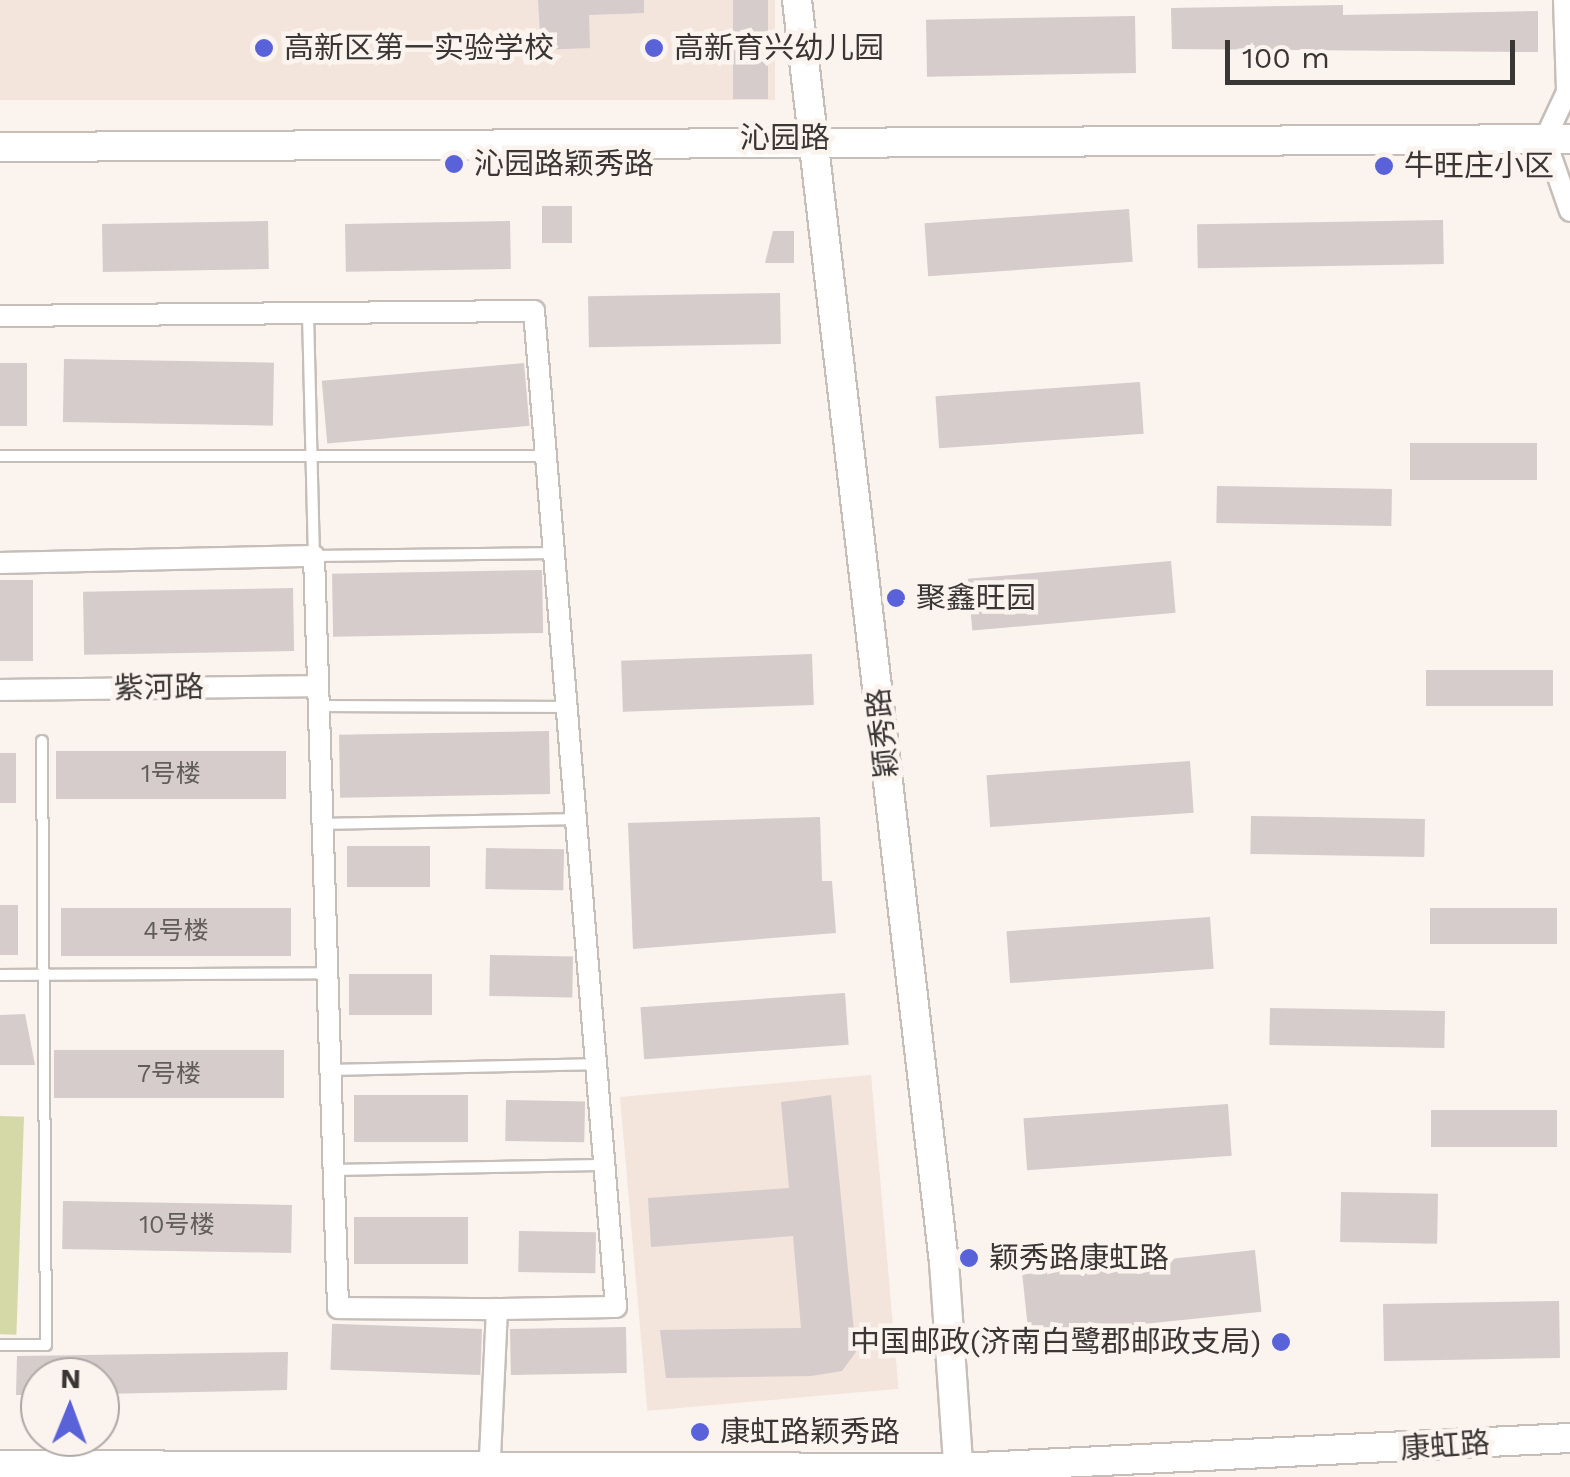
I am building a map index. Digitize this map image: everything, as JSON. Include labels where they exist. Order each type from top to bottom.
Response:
[{"type":"main road","name":"颖秀路","points":[[797,0],[944,1262],[959,1474]]},
{"type":"main road","name":"沁园路","points":[[0,148],[812,138],[1558,139]]},
{"type":"main road","name":"康虹路","points":[[0,1465],[959,1474],[1570,1438]]},
{"type":"street","points":[[1564,0],[1567,92],[1558,139],[1570,211]]},
{"type":"street","points":[[0,316],[534,311],[600,1064],[616,1307],[338,1308],[338,1170],[314,556],[0,562]]},
{"type":"street","name":"紫河路","points":[[0,690],[319,696]]},
{"type":"street","points":[[490,1471],[498,1309]]},
{"type":"lane","points":[[308,314],[314,556],[554,554]]},
{"type":"lane","points":[[0,456],[546,456]]},
{"type":"lane","points":[[319,696],[567,707]]},
{"type":"lane","points":[[0,1345],[46,1345],[42,741]]},
{"type":"lane","points":[[322,824],[578,819]]},
{"type":"lane","points":[[0,975],[330,974]]},
{"type":"lane","points":[[334,1070],[600,1064]]},
{"type":"lane","points":[[338,1170],[608,1165]]},
{"type":"shaded area","name":"高新区第一实验学校","points":[[0,0],[775,0],[775,100],[0,100]]},
{"type":"shaded area","points":[[871,1075],[898,1389],[647,1411],[620,1097]]},
{"type":"green space","points":[[0,1116],[24,1117],[16,1335],[0,1334]]},
{"type":"building","points":[[538,0],[644,0],[644,13],[589,15],[590,48],[541,50]]},
{"type":"building","points":[[733,0],[768,0],[768,99],[733,99]]},
{"type":"building","points":[[1343,5],[1343,15],[1538,11],[1538,52],[1172,49],[1171,8]]},
{"type":"building","points":[[1135,16],[1136,73],[927,77],[926,20]]},
{"type":"building","points":[[542,206],[572,206],[572,243],[542,243]]},
{"type":"building","points":[[1129,209],[1133,262],[928,276],[924,223]]},
{"type":"building","points":[[1443,220],[1444,264],[1198,268],[1197,224]]},
{"type":"building","points":[[268,221],[269,269],[103,272],[102,224]]},
{"type":"building","points":[[510,221],[511,269],[346,272],[345,224]]},
{"type":"building","points":[[773,231],[794,231],[794,263],[765,263]]},
{"type":"building","points":[[780,293],[781,344],[589,347],[588,296]]},
{"type":"building","points":[[64,359],[274,363],[273,426],[63,422]]},
{"type":"building","points":[[0,363],[27,363],[27,426],[0,426]]},
{"type":"building","points":[[524,363],[529,426],[327,443],[322,381]]},
{"type":"building","points":[[1140,382],[1144,434],[939,448],[935,396]]},
{"type":"building","points":[[1410,443],[1537,443],[1537,480],[1410,480]]},
{"type":"building","points":[[1217,486],[1392,489],[1391,526],[1216,523]]},
{"type":"building","points":[[1171,561],[1176,613],[972,631],[968,579]]},
{"type":"building","points":[[542,570],[543,633],[333,637],[332,574]]},
{"type":"building","points":[[0,580],[33,580],[33,661],[0,661]]},
{"type":"building","points":[[293,588],[294,651],[84,655],[83,592]]},
{"type":"building","points":[[812,654],[814,705],[623,712],[621,661]]},
{"type":"building","points":[[1426,670],[1553,670],[1553,706],[1426,706]]},
{"type":"building","points":[[549,731],[550,794],[340,798],[339,735]]},
{"type":"building","points":[[56,751],[286,751],[286,799],[56,799]]},
{"type":"building","points":[[0,753],[16,753],[16,803],[0,803]]},
{"type":"building","points":[[1190,761],[1194,813],[990,827],[986,775]]},
{"type":"building","points":[[1251,816],[1425,819],[1424,857],[1250,854]]},
{"type":"building","points":[[820,817],[822,881],[832,881],[836,933],[633,949],[628,823]]},
{"type":"building","points":[[347,846],[430,846],[430,887],[347,887]]},
{"type":"building","points":[[486,848],[564,849],[563,890],[485,889]]},
{"type":"building","points":[[0,905],[18,905],[18,955],[0,955]]},
{"type":"building","points":[[61,908],[291,908],[291,956],[61,956]]},
{"type":"building","points":[[1430,908],[1557,908],[1557,944],[1430,944]]},
{"type":"building","points":[[1210,917],[1214,969],[1010,983],[1006,931]]},
{"type":"building","points":[[490,955],[573,956],[572,997],[489,996]]},
{"type":"building","points":[[349,974],[432,974],[432,1015],[349,1015]]},
{"type":"building","points":[[845,993],[849,1045],[644,1059],[640,1007]]},
{"type":"building","points":[[1270,1008],[1445,1011],[1444,1048],[1269,1045]]},
{"type":"building","points":[[25,1014],[35,1065],[0,1065],[0,1015]]},
{"type":"building","points":[[54,1050],[284,1050],[284,1098],[54,1098]]},
{"type":"building","points":[[354,1095],[468,1095],[468,1142],[354,1142]]},
{"type":"building","points":[[831,1095],[856,1352],[842,1371],[811,1376],[666,1378],[660,1330],[801,1328],[793,1236],[651,1247],[648,1198],[789,1188],[781,1102]]},
{"type":"building","points":[[506,1100],[585,1101],[584,1142],[505,1141]]},
{"type":"building","points":[[1228,1104],[1232,1156],[1027,1170],[1023,1118]]},
{"type":"building","points":[[1431,1110],[1557,1110],[1557,1147],[1431,1147]]},
{"type":"building","points":[[1341,1192],[1438,1194],[1437,1244],[1340,1242]]},
{"type":"building","points":[[63,1201],[292,1205],[291,1253],[62,1249]]},
{"type":"building","points":[[354,1217],[468,1217],[468,1264],[354,1264]]},
{"type":"building","points":[[519,1231],[596,1232],[595,1273],[518,1272]]},
{"type":"building","points":[[1255,1250],[1261,1312],[1029,1336],[1022,1274]]},
{"type":"building","points":[[1559,1301],[1560,1358],[1384,1361],[1383,1304]]},
{"type":"building","points":[[332,1324],[482,1329],[480,1375],[330,1370]]},
{"type":"building","points":[[626,1327],[627,1373],[511,1375],[510,1329]]},
{"type":"building","points":[[288,1352],[287,1390],[120,1394],[120,1357],[20,1357],[20,1395],[16,1395],[17,1356]]},
{"type":"place","name":"高新区第一实验学校","points":[[264,48]]},
{"type":"place","name":"高新育兴幼儿园","points":[[654,48]]},
{"type":"place","name":"沁园路颖秀路","points":[[454,164]]},
{"type":"place","name":"牛旺庄小区","points":[[1384,166]]},
{"type":"place","name":"聚鑫旺园","points":[[896,598]]},
{"type":"place","name":"颖秀路康虹路","points":[[969,1258]]},
{"type":"place","name":"中国邮政(济南白鹭郡邮政支局)","points":[[1281,1342]]},
{"type":"place","name":"康虹路颖秀路","points":[[700,1432]]}]
